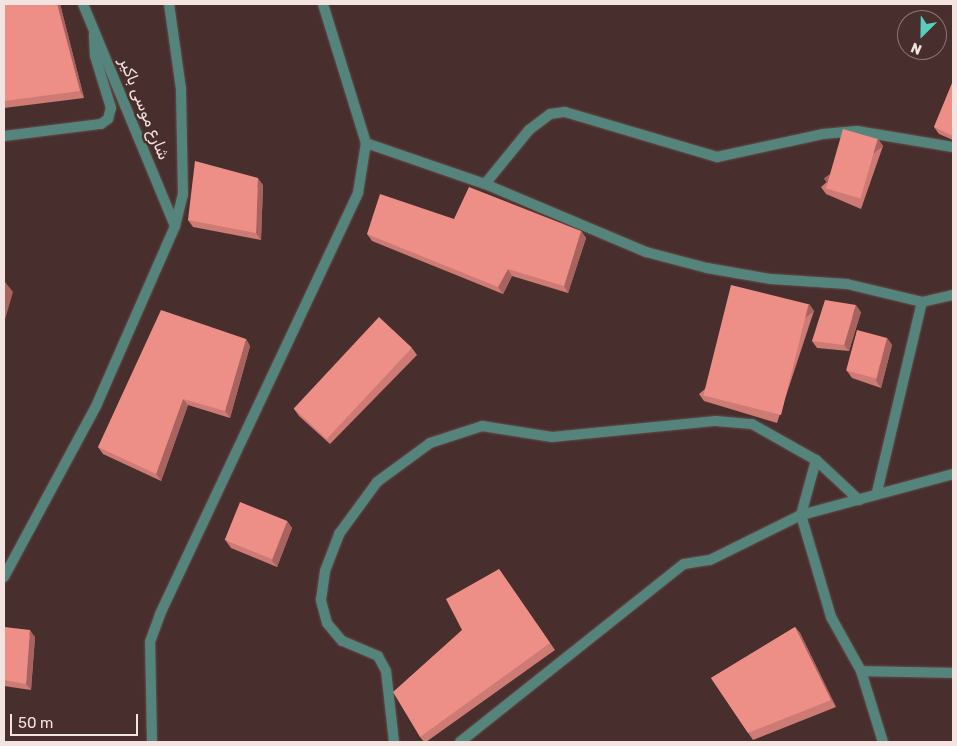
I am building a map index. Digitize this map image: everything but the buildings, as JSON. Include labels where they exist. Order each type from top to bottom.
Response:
[{"type":"street","name":"شارع موسى باكير","points":[[83,4],[175,226]]},
{"type":"street","points":[[4,577],[97,404],[175,226],[183,195],[181,89],[168,4]]},
{"type":"street","points":[[152,742],[150,642],[171,588],[358,194],[366,143],[323,4]]},
{"type":"street","points":[[4,136],[101,124],[108,119],[111,108],[95,56],[95,32]]},
{"type":"street","points":[[485,184],[529,130],[557,113],[603,121],[656,142],[718,157],[823,134],[857,131],[953,147]]},
{"type":"street","points":[[366,143],[485,184],[646,252],[707,268],[771,279],[847,284],[922,302],[953,295]]},
{"type":"street","points":[[877,492],[922,302]]},
{"type":"street","points":[[394,742],[386,671],[378,656],[342,641],[327,624],[322,600],[324,572],[339,534],[377,482],[430,443],[482,426],[552,437],[716,421],[752,424],[816,460],[859,500]]},
{"type":"street","points":[[816,460],[801,516],[831,617],[861,671],[883,742]]},
{"type":"street","points":[[460,742],[684,564],[710,560],[801,516],[859,500],[877,492],[953,474]]},
{"type":"street","points":[[861,671],[953,673]]}]
